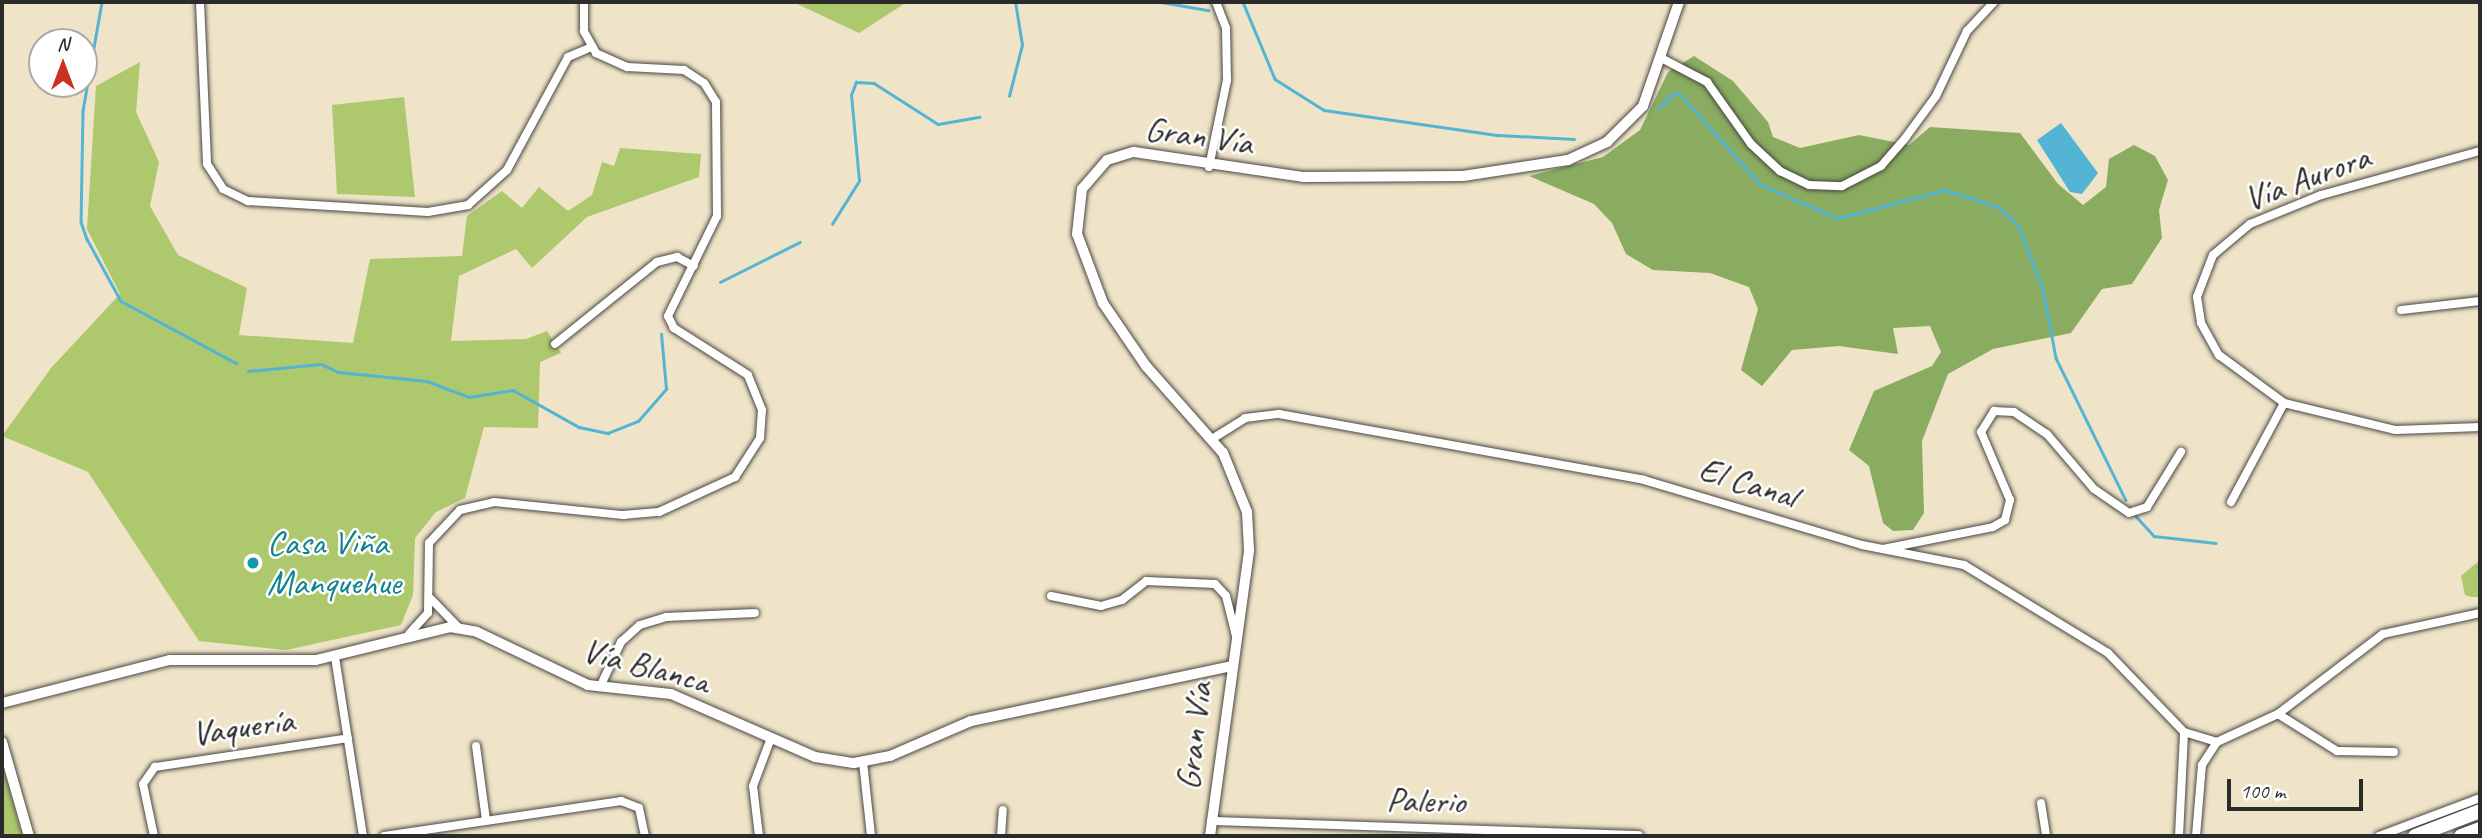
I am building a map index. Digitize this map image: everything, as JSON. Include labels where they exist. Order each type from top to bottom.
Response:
[{"type":"highway","points":[[2415,836],[2480,811]]},
{"type":"highway","points":[[2462,836],[2480,829]]},
{"type":"main road","name":"Gran Vía","points":[[1210,836],[1236,636],[1247,512],[1236,476],[1212,439],[1112,318],[1082,252],[1075,216],[1087,180],[1115,156],[1148,152],[1209,167],[1277,175],[1429,178],[1568,160],[1626,126],[1648,97],[1663,60],[1678,2]]},
{"type":"main road","points":[[2,703],[181,659],[278,663],[335,657],[409,634],[459,627]]},
{"type":"main road","name":"Vía Blanca","points":[[459,627],[600,687],[671,694],[826,760],[863,762],[971,721],[1231,666]]},
{"type":"main road","points":[[2,742],[29,836]]},
{"type":"street","points":[[200,2],[207,164],[223,189],[248,201],[428,212],[468,205],[501,179],[568,57],[592,47]]},
{"type":"street","points":[[584,2],[592,47]]},
{"type":"street","points":[[1209,167],[1227,80],[1226,27],[1216,2]]},
{"type":"street","points":[[1663,60],[1707,82],[1751,145],[1780,171],[1809,185],[1842,186],[1875,171],[1906,137],[1936,96],[1967,31],[1994,2]]},
{"type":"street","points":[[409,634],[424,622],[430,596],[429,543],[445,521],[468,506],[494,502],[650,514],[734,477],[748,464],[762,429],[753,383],[737,363],[674,328],[667,316],[694,266],[719,207],[720,115],[714,95],[684,70],[627,67],[592,47]]},
{"type":"street","name":"Vía Aurora","points":[[2480,151],[2280,210],[2241,229],[2213,255],[2198,288],[2204,331],[2233,369],[2284,403],[2396,430],[2480,427]]},
{"type":"street","points":[[555,344],[657,262],[677,257],[694,266]]},
{"type":"street","points":[[2401,310],[2480,301]]},
{"type":"street","points":[[2231,502],[2284,403]]},
{"type":"street","points":[[1880,550],[2005,520],[2010,500],[1981,432],[1994,411],[2014,412],[2047,434],[2086,481],[2125,513],[2147,507],[2181,452]]},
{"type":"street","name":"El Canal","points":[[1212,439],[1245,418],[1279,414],[1644,480],[1880,550],[1987,575],[2108,653],[2184,732],[2217,742]]},
{"type":"street","points":[[1051,596],[1101,606],[1122,600],[1146,581],[1215,584],[1226,596],[1236,636]]},
{"type":"street","points":[[430,596],[459,627]]},
{"type":"street","points":[[600,687],[621,642],[640,625],[667,617],[755,613]]},
{"type":"street","points":[[2196,836],[2202,765],[2217,742],[2278,714],[2383,634],[2480,613]]},
{"type":"street","points":[[335,657],[363,836]]},
{"type":"street","points":[[2278,714],[2337,751],[2394,752]]},
{"type":"street","points":[[2179,836],[2184,732]]},
{"type":"street","name":"Vaquería","points":[[155,836],[144,789],[148,773],[159,766],[348,738]]},
{"type":"street","points":[[759,836],[753,786],[771,738]]},
{"type":"street","points":[[476,746],[486,820]]},
{"type":"street","points":[[863,762],[871,836]]},
{"type":"street","points":[[2379,836],[2480,798]]},
{"type":"street","points":[[384,836],[486,820],[634,803],[645,836]]},
{"type":"street","points":[[2041,803],[2046,836]]},
{"type":"street","points":[[1001,836],[1003,810]]},
{"type":"street","name":"Palerio","points":[[1211,821],[1639,835]]},
{"type":"green space","points":[[793,2],[907,2],[859,33]]},
{"type":"green space","points":[[1694,56],[1733,81],[1768,122],[1773,137],[1800,148],[1859,135],[1909,145],[1930,127],[2020,133],[2058,184],[2083,205],[2106,187],[2109,159],[2134,145],[2155,156],[2168,180],[2159,210],[2162,238],[2132,284],[2102,289],[2071,333],[1993,349],[1948,374],[1922,441],[1924,513],[1913,530],[1893,531],[1883,523],[1869,466],[1849,450],[1874,391],[1932,366],[1941,352],[1930,326],[1893,328],[1898,354],[1839,346],[1792,350],[1762,386],[1741,370],[1758,309],[1749,287],[1710,273],[1653,270],[1626,254],[1612,223],[1594,204],[1529,176],[1603,157],[1640,130],[1668,72]]},
{"type":"green space","points":[[140,62],[136,112],[159,162],[150,206],[178,255],[247,288],[239,335],[353,343],[370,259],[462,256],[467,216],[502,191],[522,208],[539,187],[568,211],[592,195],[602,162],[614,166],[620,148],[701,154],[699,177],[587,217],[532,268],[516,249],[459,276],[451,341],[526,339],[547,331],[561,353],[540,362],[538,428],[484,427],[465,498],[436,512],[415,538],[413,595],[401,625],[286,650],[199,641],[88,472],[2,436],[51,368],[120,294],[87,229],[98,85]]},
{"type":"green space","points":[[404,97],[415,197],[337,194],[332,105]]},
{"type":"green space","points":[[2480,560],[2480,597],[2465,595],[2461,576]]},
{"type":"green space","points":[[2,764],[22,836],[2,836]]},
{"type":"water","points":[[2061,123],[2098,173],[2082,194],[2070,192],[2037,140]]},
{"type":"waterway","points":[[102,2],[83,111],[81,222],[87,239],[121,301],[236,363]]},
{"type":"waterway","points":[[1009,96],[1022,45],[1015,2]]},
{"type":"waterway","points":[[1161,2],[1208,10]]},
{"type":"waterway","points":[[1243,2],[1275,79],[1324,110],[1498,135],[1574,139]]},
{"type":"waterway","points":[[832,224],[859,181],[851,95],[856,82],[874,83],[938,124],[979,117]]},
{"type":"waterway","points":[[1658,109],[1674,93],[1681,95],[1761,185],[1838,218],[1945,190],[1999,207],[2019,226],[2043,289],[2056,358],[2126,500]]},
{"type":"waterway","points":[[720,282],[800,242]]},
{"type":"waterway","points":[[248,371],[321,364],[338,372],[427,381],[469,397],[513,390],[579,427],[608,433],[638,421],[666,389],[661,334]]},
{"type":"waterway","points":[[2136,516],[2154,536],[2216,543]]},
{"type":"place","name":"Casa Viña Manquehue","points":[[253,563]]}]
